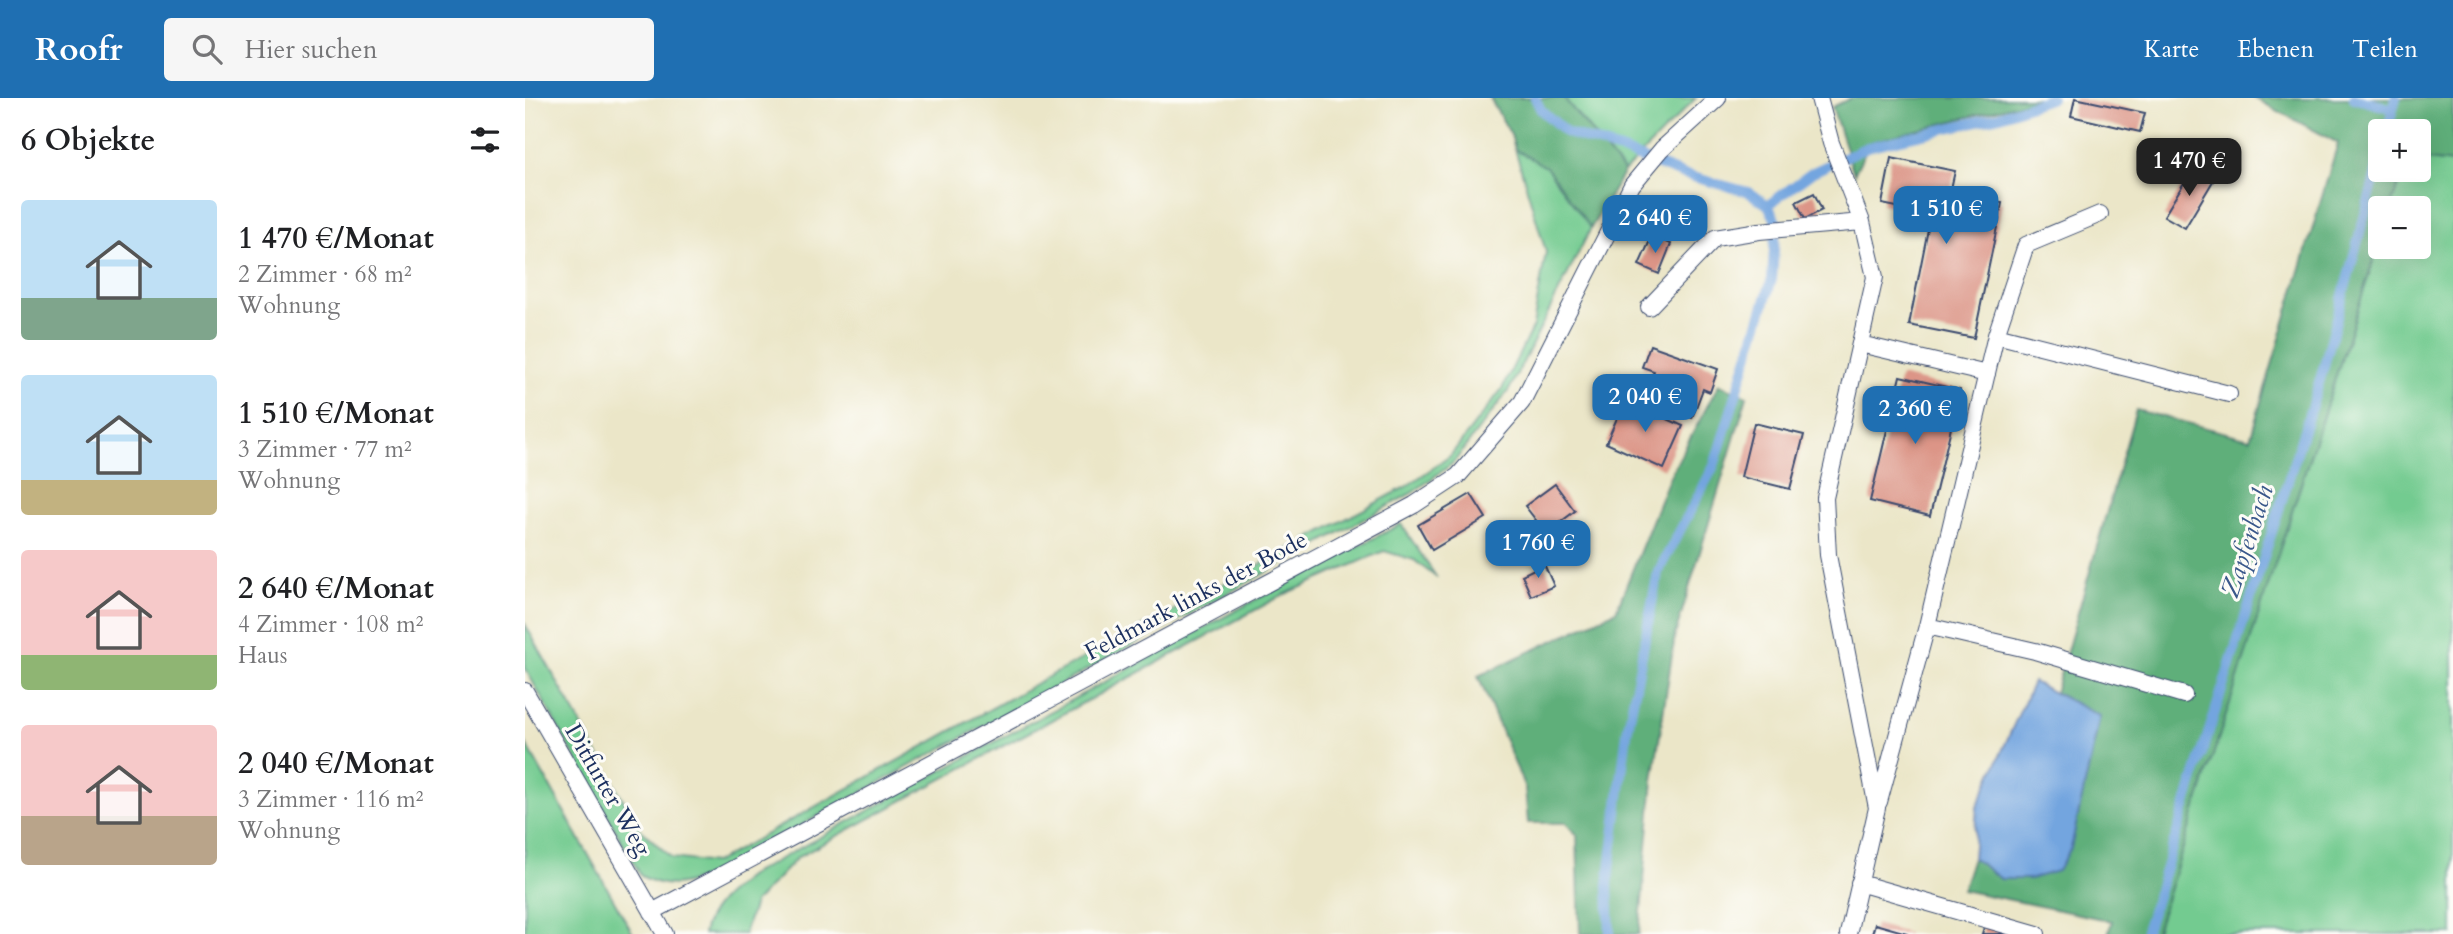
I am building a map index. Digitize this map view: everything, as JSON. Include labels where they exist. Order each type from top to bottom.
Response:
[{"type":"lane","name":"Feldmark links der Bode","points":[[652,912],[1402,511],[1458,476],[1522,402],[1632,185],[1662,149],[1718,98]]},
{"type":"lane","points":[[1819,98],[1831,143],[1862,222],[1875,277],[1825,498],[1828,555],[1877,808]]},
{"type":"lane","points":[[1848,934],[1877,808],[1927,626],[1996,335],[2026,245],[2100,214]]},
{"type":"lane","points":[[1649,307],[1715,238],[1759,231],[1862,222]]},
{"type":"lane","points":[[1996,335],[2229,394]]},
{"type":"lane","points":[[1860,344],[1987,374]]},
{"type":"lane","points":[[1927,626],[2035,651],[2184,695]]},
{"type":"lane","name":"Ditfurter Weg","points":[[525,691],[665,934]]},
{"type":"lane","points":[[1859,883],[2037,934]]},
{"type":"green space","points":[[1490,98],[1564,98],[1624,172],[1591,228],[1546,167],[1515,149],[1511,135]]},
{"type":"green space","points":[[1564,98],[1696,98],[1624,172]]},
{"type":"green space","points":[[1851,98],[2043,98],[1870,142],[1854,174],[1832,107]]},
{"type":"green space","points":[[2254,98],[2453,98],[2453,163],[2431,160],[2431,119],[2368,119],[2368,182],[2399,182],[2394,196],[2368,196],[2368,259],[2374,259],[2155,934],[2108,934],[2112,921],[1962,890],[1973,858],[2001,879],[2100,717],[2055,693],[2136,410],[2250,439],[2338,143]]},
{"type":"green space","points":[[1515,149],[1546,167],[1591,228],[1509,390],[1453,463],[1412,493],[715,872],[687,883],[670,885],[641,876],[525,668],[525,624],[639,828],[672,858],[714,863],[1046,678],[1404,488],[1450,456],[1502,389],[1533,326],[1546,252]]},
{"type":"green space","points":[[2431,160],[2453,163],[2453,934],[2155,934],[2374,259],[2431,259],[2431,196],[2394,196],[2399,182],[2431,182]]},
{"type":"green space","points":[[1719,384],[1747,396],[1675,635],[1653,780],[1639,934],[1580,934],[1577,835],[1566,823],[1528,823],[1525,788],[1478,676],[1616,611],[1670,476]]},
{"type":"green space","points":[[1401,524],[1437,578],[1414,560],[1384,551],[1283,595],[798,857],[754,903],[744,934],[703,934],[715,907],[752,874],[1279,587]]},
{"type":"green space","points":[[525,742],[633,934],[525,934]]},
{"type":"water","points":[[2033,682],[2100,716],[2071,848],[2058,871],[2030,879],[2001,879],[1973,858],[1977,807]]},
{"type":"building","points":[[2075,98],[2145,113],[2140,132],[2071,116]]},
{"type":"building","points":[[1891,158],[1955,171],[1950,193],[2002,203],[1974,338],[1909,325],[1931,214],[1882,204]]},
{"type":"building","points":[[2193,168],[2213,181],[2185,228],[2164,216]]},
{"type":"building","points":[[1814,193],[1822,210],[1805,219],[1796,202]]},
{"type":"building","points":[[1663,208],[1683,216],[1673,237],[1654,229]]},
{"type":"building","points":[[1652,236],[1671,244],[1659,274],[1639,265]]},
{"type":"building","points":[[1650,345],[1718,369],[1710,392],[1703,389],[1692,418],[1643,401],[1654,371],[1642,367]]},
{"type":"building","points":[[1900,376],[1960,390],[1930,516],[1870,501]]},
{"type":"building","points":[[1625,400],[1683,426],[1664,469],[1606,443]]},
{"type":"building","points":[[1754,423],[1804,435],[1790,489],[1741,477]]},
{"type":"building","points":[[1555,484],[1575,511],[1546,533],[1525,506]]},
{"type":"building","points":[[1471,494],[1486,518],[1432,550],[1418,525]]},
{"type":"building","points":[[1544,564],[1554,586],[1531,596],[1522,575]]},
{"type":"building","points":[[1875,924],[1907,933],[1907,934],[1872,934]]},
{"type":"building","points":[[1984,927],[2006,933],[1982,934]]},
{"type":"waterway","points":[[1535,98],[1541,110],[1567,133],[1682,174],[1748,192],[1768,205],[1776,221],[1772,279],[1714,466],[1658,572],[1627,733],[1608,885],[1610,934]]},
{"type":"waterway","points":[[1768,205],[1813,172],[1867,147],[2000,116],[2051,98]]},
{"type":"waterway","points":[[2354,98],[2393,109]]},
{"type":"waterway","name":"Zapfenbach","points":[[2390,119],[2396,98]]},
{"type":"waterway","name":"Zapfenbach","points":[[2145,934],[2322,373],[2374,182]]}]
